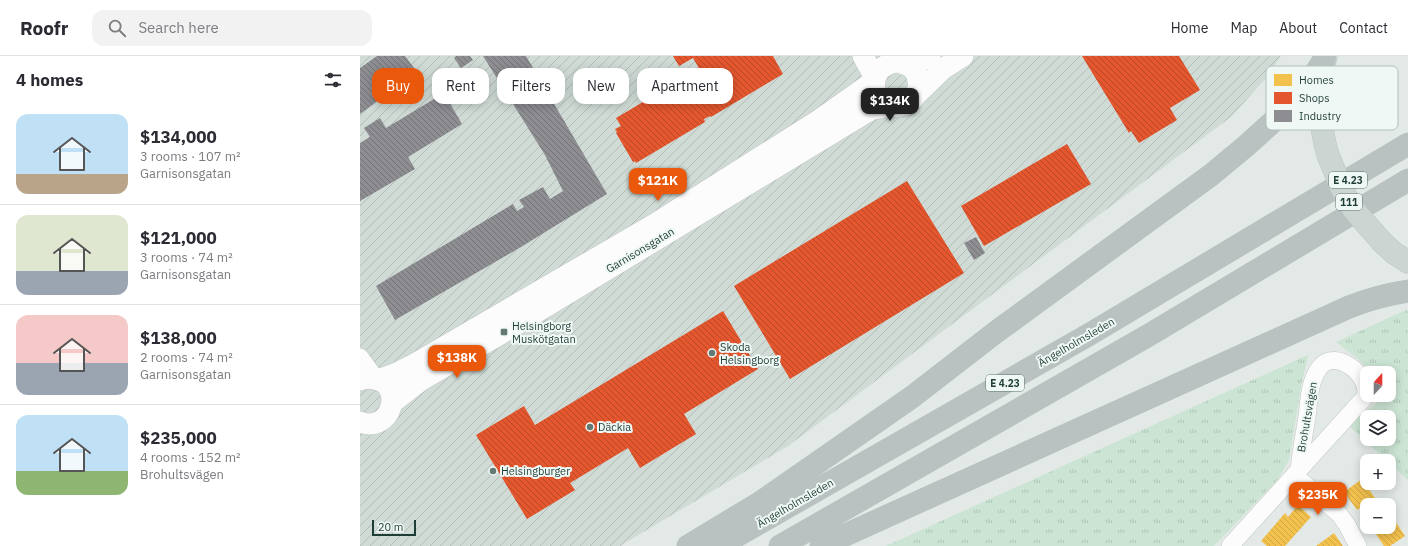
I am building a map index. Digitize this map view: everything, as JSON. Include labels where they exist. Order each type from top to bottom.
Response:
[{"type":"highway","points":[[1320,66],[1325,57]]},
{"type":"highway","points":[[688,546],[761,502],[912,397],[996,332],[1210,175],[1266,128]]},
{"type":"highway","name":"Ängelholmsleden","points":[[719,546],[1083,338],[1408,144]]},
{"type":"highway","name":"E 4.23","points":[[780,546],[1156,331],[1408,180]]},
{"type":"highway","points":[[821,546],[1350,307],[1378,297],[1408,291]]},
{"type":"main road","name":"111","points":[[1323,130],[1328,155],[1342,189],[1353,209],[1382,242],[1394,253],[1408,262]]},
{"type":"street","points":[[863,56],[875,80],[877,95],[883,102],[892,106]]},
{"type":"street","name":"Garnisonsgatan","points":[[371,380],[396,374],[411,366],[653,225],[819,120],[875,80],[882,68],[893,62],[920,61],[930,56]]},
{"type":"street","name":"Garnisonsgatan","points":[[361,423],[376,423],[382,420],[391,409],[392,403],[420,381],[504,332],[872,109],[901,106],[911,101],[944,68],[963,56]]},
{"type":"street","points":[[899,61],[912,69],[918,78],[918,90],[915,96]]},
{"type":"street","points":[[360,357],[371,380],[387,387],[392,397],[392,403]]},
{"type":"street","name":"Brohultsvägen","points":[[1230,546],[1365,397],[1365,383],[1359,373],[1351,366],[1337,361],[1328,361],[1316,372],[1311,388],[1297,472]]},
{"type":"street","points":[[1297,472],[1339,514],[1347,524],[1358,546]]},
{"type":"shaded area","points":[[360,56],[1281,56],[1274,66],[1266,66],[1266,78],[1231,117],[788,446],[620,546],[360,546]]},
{"type":"green space","points":[[1406,310],[1408,311],[1408,480],[1396,469],[1396,454],[1379,454],[1371,446],[1396,446],[1396,410],[1367,410],[1377,402],[1396,402],[1396,366],[1365,366],[1336,342]]},
{"type":"green space","points":[[1308,355],[1301,386],[1289,460],[1278,479],[1214,546],[886,546]]},
{"type":"green space","points":[[1360,414],[1360,436],[1346,423]]},
{"type":"building: Homes","points":[[1360,480],[1360,490],[1370,490],[1375,498],[1360,498],[1360,508],[1357,510],[1344,492]]},
{"type":"building: Homes","points":[[1298,505],[1311,517],[1285,546],[1267,546],[1261,541],[1285,513],[1288,517]]},
{"type":"building: Homes","points":[[1396,522],[1405,536],[1390,546],[1384,546],[1376,534],[1396,534]]},
{"type":"building: Homes","points":[[1334,533],[1343,546],[1316,546]]},
{"type":"building: Shops","points":[[673,56],[773,56],[783,74],[733,104],[733,68],[699,68],[693,58],[679,66]]},
{"type":"building: Shops","points":[[1082,56],[1179,56],[1200,90],[1170,108],[1177,120],[1139,143],[1131,131],[1129,133]]},
{"type":"building: Shops","points":[[640,104],[733,104],[711,117],[710,116],[704,119],[705,122],[636,163],[635,161],[633,162],[616,133],[617,132],[615,129],[621,126],[616,118]]},
{"type":"building: Shops","points":[[1067,144],[1091,184],[984,246],[961,206]]},
{"type":"building: Shops","points":[[907,181],[964,273],[790,379],[734,286]]},
{"type":"building: Shops","points":[[723,311],[758,369],[684,414],[696,434],[640,468],[628,448],[570,483],[575,490],[527,519],[476,435],[524,406],[535,425]]},
{"type":"building: Industry","points":[[377,56],[405,56],[414,68],[372,68],[372,104],[374,104],[360,114],[360,68]]},
{"type":"building: Industry","points":[[456,56],[470,56],[473,60],[461,68],[454,58]]},
{"type":"building: Industry","points":[[483,56],[526,56],[533,68],[497,68],[497,78]]},
{"type":"building: Industry","points":[[432,100],[432,104],[450,104],[462,124],[408,157],[415,169],[360,201],[360,143],[370,137],[364,128],[380,118],[386,128]]},
{"type":"building: Industry","points":[[513,104],[554,104],[607,194],[521,247],[395,320],[376,286],[513,204],[517,211],[524,207],[519,200],[543,187],[550,199],[563,191],[545,155]]},
{"type":"building: Industry","points":[[976,237],[985,253],[974,260],[964,243]]},
{"type":"place","name":"Helsingborg Muskötgatan","points":[[504,332]]},
{"type":"place","name":"Skoda Helsingborg","points":[[712,353]]},
{"type":"place","name":"Däckia","points":[[590,427]]},
{"type":"place","name":"Helsingburger","points":[[493,471]]}]
